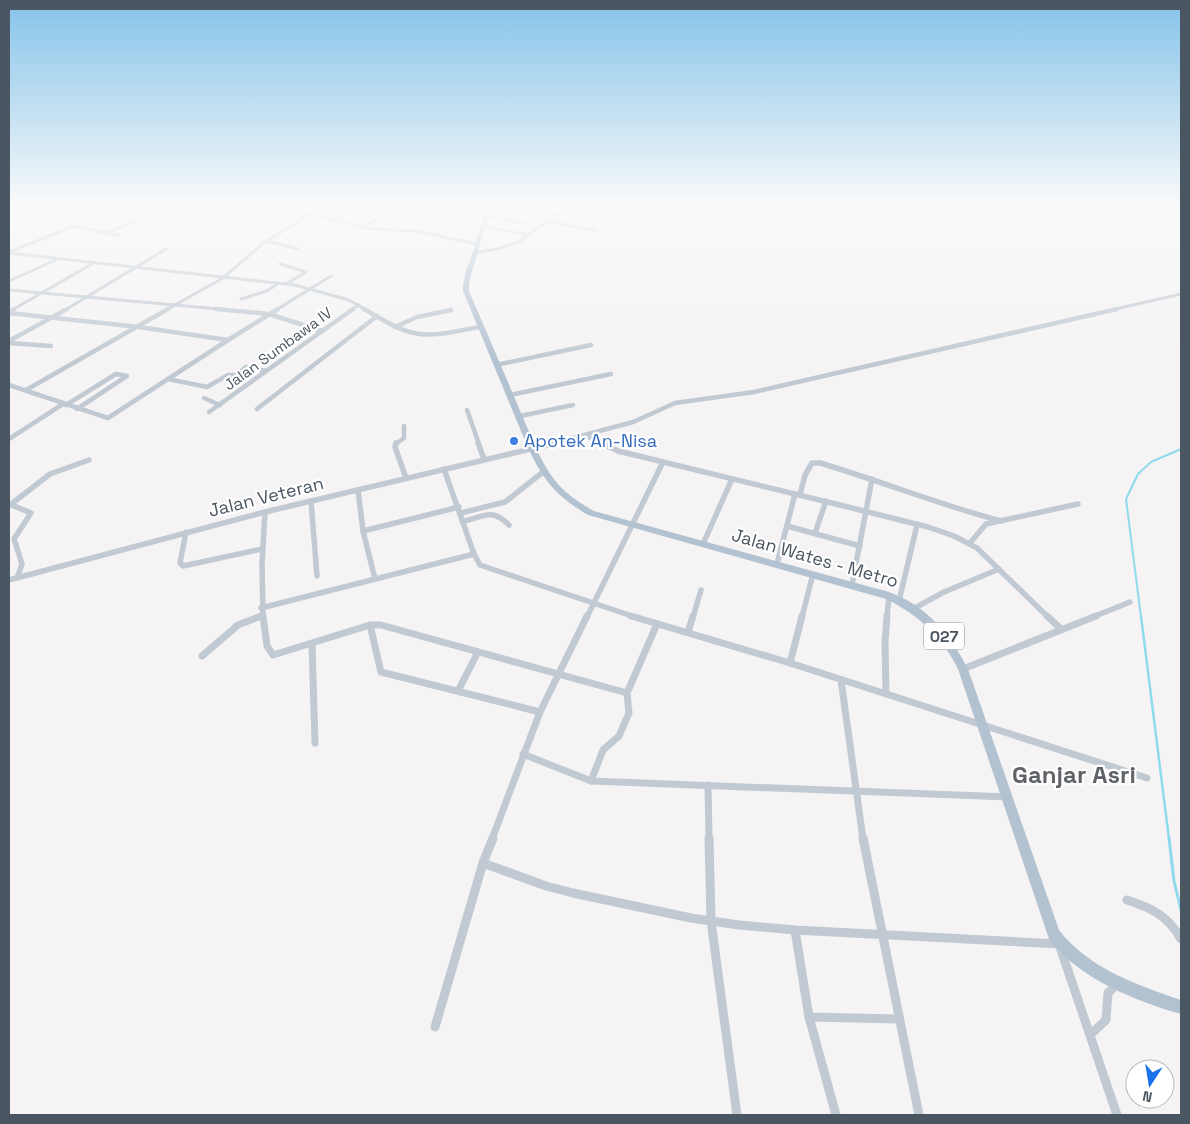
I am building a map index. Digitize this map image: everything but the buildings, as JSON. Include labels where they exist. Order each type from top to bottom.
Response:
[{"type":"main road","name":"Jalan Wates - Metro","points":[[474,258],[465,282],[468,299],[543,472],[562,495],[591,513],[852,585],[888,596],[913,609],[942,633],[950,643],[963,668],[1059,944],[1073,956],[1096,970],[1162,1001],[1181,1007]]},
{"type":"street","points":[[46,258],[279,283],[309,288],[360,304],[395,327],[414,333],[428,334],[480,327]]},
{"type":"street","points":[[9,342],[87,298],[151,258]]},
{"type":"street","points":[[26,390],[139,328],[223,278],[246,258]]},
{"type":"street","points":[[9,281],[56,260]]},
{"type":"street","points":[[9,312],[92,264]]},
{"type":"street","points":[[280,264],[306,272],[286,284]]},
{"type":"street","points":[[9,274],[17,277]]},
{"type":"street","points":[[9,385],[64,405],[108,418],[309,288],[331,276]]},
{"type":"street","points":[[241,299],[266,291],[279,283]]},
{"type":"street","points":[[9,290],[174,307],[270,314],[322,331]]},
{"type":"street","name":"Jalan Veteran","points":[[9,580],[265,512],[586,436],[625,424],[675,403],[763,390],[1181,294]]},
{"type":"street","name":"Jalan Sumbawa IV","points":[[209,412],[360,304]]},
{"type":"street","points":[[395,327],[417,317],[451,310]]},
{"type":"street","points":[[9,312],[228,340]]},
{"type":"street","points":[[257,409],[377,316]]},
{"type":"street","points":[[9,342],[51,346]]},
{"type":"street","points":[[496,365],[590,345]]},
{"type":"street","points":[[168,379],[207,388],[228,375],[236,375],[246,367],[266,372]]},
{"type":"street","points":[[9,439],[116,374],[128,376],[77,409]]},
{"type":"street","points":[[510,395],[611,374]]},
{"type":"street","points":[[204,398],[220,405]]},
{"type":"street","points":[[520,416],[573,405]]},
{"type":"street","points":[[467,410],[484,459]]},
{"type":"street","points":[[404,426],[404,438],[396,443],[395,447],[406,478]]},
{"type":"street","points":[[586,436],[618,451],[918,525],[970,543],[1061,629]]},
{"type":"street","points":[[19,578],[22,564],[14,539],[31,513],[10,504],[50,474],[88,460]]},
{"type":"street","points":[[435,1027],[483,863],[523,754],[540,712],[663,462]]},
{"type":"street","points":[[777,564],[798,494],[805,474],[812,463],[825,464],[960,510],[1001,521]]},
{"type":"street","points":[[444,469],[464,521],[474,554],[480,565],[490,570],[594,602],[657,624],[790,663],[1147,778]]},
{"type":"street","points":[[363,531],[505,502],[543,472]]},
{"type":"street","points":[[702,544],[732,479]]},
{"type":"street","points":[[852,585],[872,479]]},
{"type":"street","points":[[358,490],[363,531],[375,579]]},
{"type":"street","points":[[311,501],[317,576]]},
{"type":"street","points":[[815,533],[826,501]]},
{"type":"street","points":[[970,543],[986,524],[1078,504]]},
{"type":"street","points":[[265,512],[262,549],[262,611],[268,650],[272,655],[370,626],[387,627],[627,693]]},
{"type":"street","points":[[464,521],[494,514],[500,516],[509,525]]},
{"type":"street","points":[[899,601],[918,525]]},
{"type":"street","points":[[787,526],[860,546]]},
{"type":"street","points":[[186,532],[180,563],[183,566],[262,549]]},
{"type":"street","points":[[202,656],[238,625],[262,611],[375,579],[474,554]]},
{"type":"street","points":[[913,609],[955,586],[999,569]]},
{"type":"street","points":[[790,663],[813,574]]},
{"type":"street","points":[[688,632],[701,590]]},
{"type":"street","points":[[886,694],[885,642],[888,596]]},
{"type":"street","points":[[963,668],[1130,602]]},
{"type":"street","points":[[591,781],[602,750],[619,736],[628,713],[627,693],[657,624]]},
{"type":"street","points":[[370,626],[381,672],[540,712]]},
{"type":"street","points":[[312,644],[315,743]]},
{"type":"street","points":[[458,691],[478,652]]},
{"type":"street","points":[[840,680],[855,790],[881,934],[919,1115]]},
{"type":"street","points":[[523,754],[568,774],[591,781],[1008,797]]},
{"type":"street","points":[[708,785],[711,921],[737,1115]]},
{"type":"street","points":[[483,863],[546,886],[573,893],[711,921],[795,930],[1059,944],[1117,1115]]},
{"type":"street","points":[[1127,900],[1161,912],[1173,923],[1181,939]]},
{"type":"street","points":[[795,930],[809,1017],[836,1115]]},
{"type":"street","points":[[1090,1035],[1106,1024],[1108,1018],[1108,993],[1120,982]]},
{"type":"street","points":[[809,1017],[899,1019]]},
{"type":"waterway","points":[[1141,617],[1126,499],[1138,474],[1151,462],[1181,449]]},
{"type":"waterway","points":[[1141,616],[1169,839]]},
{"type":"waterway","points":[[1169,838],[1174,881],[1181,910]]},
{"type":"place","name":"Apotek An-Nisa","points":[[514,441]]},
{"type":"district","name":"Ganjar Asri","points":[[1074,775]]}]
